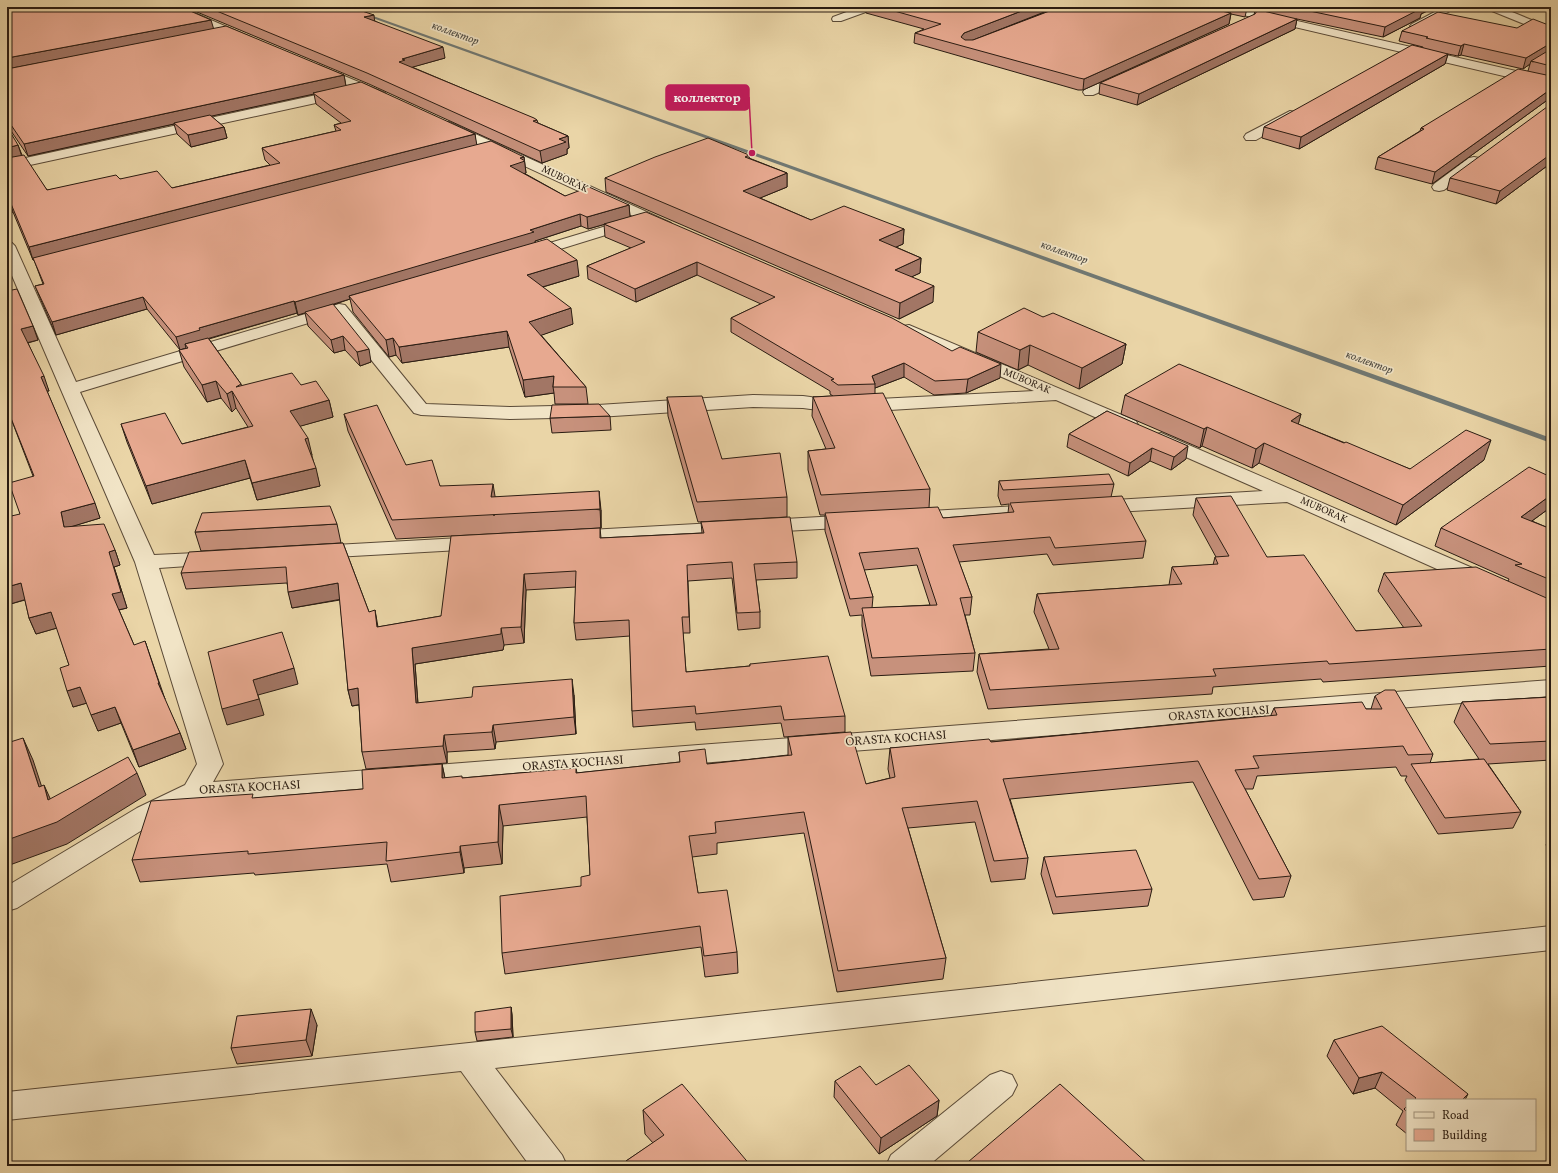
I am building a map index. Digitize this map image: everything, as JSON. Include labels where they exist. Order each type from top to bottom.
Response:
[{"type":"street","points":[[172,7],[257,44]]},
{"type":"street","points":[[837,19],[870,7]]},
{"type":"street","points":[[1244,22],[1279,7]]},
{"type":"street","points":[[1384,43],[1452,7]]},
{"type":"street","points":[[1491,7],[1551,32]]},
{"type":"street","points":[[1219,12],[1261,16],[1384,43],[1551,83]]},
{"type":"street","points":[[1219,12],[1244,22],[1340,46]]},
{"type":"street","points":[[206,36],[229,32]]},
{"type":"street","points":[[1392,58],[1408,49]]},
{"type":"street","points":[[307,65],[393,101]]},
{"type":"street","points":[[1089,92],[1138,70]]},
{"type":"street","points":[[1535,79],[1546,71]]},
{"type":"street","points":[[7,166],[364,88]]},
{"type":"street","points":[[1251,137],[1298,111]]},
{"type":"street","name":"MUBORAK","points":[[436,121],[494,146],[684,234]]},
{"type":"street","points":[[471,152],[494,146]]},
{"type":"street","points":[[1439,188],[1483,155]]},
{"type":"street","points":[[512,258],[648,218]]},
{"type":"street","points":[[7,246],[24,268],[70,389],[146,562],[210,764],[194,792],[146,815],[7,900]]},
{"type":"street","points":[[70,389],[346,307],[421,408],[510,413],[598,411],[753,401],[803,402],[840,407],[1060,395]]},
{"type":"street","name":"MUBORAK","points":[[894,324],[1292,496],[1501,589]]},
{"type":"street","points":[[1077,508],[1292,496]]},
{"type":"street","points":[[552,538],[1053,510]]},
{"type":"street","points":[[297,553],[496,542]]},
{"type":"street","points":[[146,562],[234,557]]},
{"type":"street","name":"ORASTA KOCHASI","points":[[194,792],[279,787],[1551,688]]},
{"type":"street","points":[[7,1106],[469,1058],[1551,938]]},
{"type":"street","points":[[469,1058],[550,1166]]},
{"type":"street","points":[[903,1166],[1001,1084]]},
{"type":"building","points":[[7,7],[181,7],[211,20],[7,58]]},
{"type":"building","points":[[207,7],[350,7],[374,15],[364,17],[443,47],[402,59],[405,60],[399,62],[534,118],[537,120],[533,121],[568,136],[559,139],[566,142],[540,151],[367,73]]},
{"type":"building","points":[[880,7],[1032,7],[964,33],[961,37],[965,40],[973,40],[1060,7],[1201,7],[1231,13],[1084,79],[915,33],[941,24]]},
{"type":"building","points":[[1291,7],[1418,7],[1422,8],[1385,27]]},
{"type":"building","points":[[1255,9],[1297,19],[1139,94],[1100,83],[1255,14],[1257,11]]},
{"type":"building","points":[[1438,12],[1517,28],[1533,19],[1551,26],[1551,43],[1526,58],[1464,44],[1461,46],[1402,31]]},
{"type":"building","points":[[226,26],[344,75],[24,144],[7,119],[7,69]]},
{"type":"building","points":[[1412,45],[1448,54],[1301,137],[1264,127]]},
{"type":"building","points":[[1546,52],[1551,53],[1551,66],[1531,61]]},
{"type":"building","points":[[1518,69],[1551,76],[1551,89],[1435,172],[1378,157],[1424,129],[1421,128]]},
{"type":"building","points":[[361,82],[475,134],[29,247],[9,199],[7,200],[7,158],[24,155],[47,190],[116,175],[120,179],[157,171],[172,188],[280,163],[262,148],[341,130],[334,125],[351,121],[313,93]]},
{"type":"building","points":[[1551,104],[1551,148],[1549,150],[1551,150],[1551,154],[1500,191],[1450,178]]},
{"type":"building","points":[[210,115],[224,127],[188,135],[174,123]]},
{"type":"building","points":[[12,135],[18,145],[7,148],[7,136]]},
{"type":"building","points":[[708,138],[749,155],[745,157],[787,173],[743,191],[811,220],[844,206],[904,229],[879,240],[921,258],[895,270],[934,286],[900,303],[605,178],[655,157]]},
{"type":"building","points":[[491,141],[524,157],[520,158],[525,161],[510,166],[565,196],[589,187],[629,205],[587,217],[580,214],[530,230],[534,232],[295,302],[294,301],[199,328],[200,330],[176,337],[143,297],[52,322],[35,286],[44,284],[33,258]]},
{"type":"building","points":[[646,212],[892,318],[952,351],[960,347],[1001,364],[968,379],[935,381],[904,363],[872,376],[875,384],[838,385],[831,380],[834,379],[731,318],[775,297],[697,262],[635,289],[587,266],[645,242],[604,224]]},
{"type":"building","points":[[547,239],[577,260],[527,275],[571,308],[529,322],[586,387],[553,387],[554,376],[523,380],[507,331],[399,347],[393,338],[386,340],[349,296]]},
{"type":"building","points":[[17,289],[33,326],[21,329],[44,376],[41,377],[95,503],[61,512],[64,527],[104,524],[115,550],[109,552],[121,592],[112,594],[134,645],[145,641],[158,683],[180,733],[133,750],[115,707],[91,715],[80,687],[67,691],[60,668],[69,665],[51,612],[29,618],[21,583],[7,587],[7,517],[20,514],[9,483],[34,476],[7,408],[7,291]]},
{"type":"building","points":[[333,304],[369,349],[357,352],[343,336],[331,340],[305,312]]},
{"type":"building","points":[[1024,308],[1043,317],[1053,313],[1126,344],[1082,368],[1030,345],[1020,350],[978,332]]},
{"type":"building","points":[[208,338],[241,384],[236,387],[292,373],[301,385],[316,381],[329,400],[290,411],[308,438],[305,439],[316,468],[252,483],[245,460],[146,486],[121,424],[165,413],[182,444],[253,426],[232,391],[227,394],[216,381],[202,385],[179,350],[188,348],[185,344]]},
{"type":"building","points":[[1179,364],[1301,414],[1291,421],[1410,469],[1466,430],[1491,440],[1403,505],[1264,443],[1256,449],[1207,427],[1204,429],[1125,395]]},
{"type":"building","points":[[883,393],[930,489],[821,495],[808,451],[835,448],[813,397]]},
{"type":"building","points":[[702,396],[722,459],[780,453],[787,497],[697,502],[667,397]]},
{"type":"building","points":[[599,404],[610,416],[550,418],[552,405]]},
{"type":"building","points":[[377,405],[406,465],[432,460],[440,486],[493,484],[491,497],[599,491],[600,509],[392,520],[344,414]]},
{"type":"building","points":[[1107,411],[1188,446],[1174,457],[1152,448],[1130,463],[1069,434]]},
{"type":"building","points":[[1529,467],[1551,477],[1551,495],[1521,517],[1551,529],[1551,580],[1515,565],[1522,564],[1441,528]]},
{"type":"building","points":[[1109,474],[1114,484],[1003,490],[999,481]]},
{"type":"building","points":[[1122,496],[1146,541],[1055,548],[1050,537],[953,545],[972,597],[960,598],[975,653],[872,658],[862,608],[937,605],[918,548],[859,553],[873,597],[850,599],[825,513],[938,507],[943,518],[1014,512],[1010,503]]},
{"type":"building","points":[[1231,496],[1267,557],[1304,555],[1356,631],[1422,626],[1384,573],[1476,567],[1551,600],[1551,649],[1329,664],[1327,661],[1213,669],[1216,676],[990,690],[979,654],[1059,649],[1037,594],[1182,584],[1172,567],[1218,564],[1215,557],[1229,556],[1196,498]]},
{"type":"building","points":[[330,506],[337,524],[195,532],[202,513]]},
{"type":"building","points":[[790,517],[797,562],[754,564],[760,612],[737,613],[732,562],[687,565],[689,617],[682,617],[686,672],[750,666],[750,664],[828,656],[845,716],[784,720],[781,706],[696,714],[695,706],[632,711],[629,620],[574,623],[576,571],[524,574],[521,627],[501,628],[501,634],[412,648],[416,703],[472,697],[473,687],[572,679],[574,717],[493,725],[492,732],[444,735],[443,746],[362,752],[358,688],[348,690],[338,583],[288,592],[286,567],[181,573],[189,552],[343,543],[369,612],[375,610],[377,627],[441,616],[451,536],[600,528],[600,538],[704,533],[701,522]]},
{"type":"building","points":[[282,632],[294,668],[253,680],[259,699],[222,709],[208,652]]},
{"type":"building","points":[[1385,690],[1395,690],[1433,754],[1408,755],[1403,746],[1253,756],[1259,768],[1235,770],[1291,876],[1259,879],[1198,761],[1003,779],[1028,858],[994,861],[977,801],[902,808],[946,958],[838,971],[804,812],[715,822],[716,833],[689,836],[698,893],[727,890],[737,952],[704,956],[700,926],[502,953],[500,896],[581,886],[581,877],[590,875],[586,796],[499,805],[498,842],[460,846],[460,852],[386,861],[387,842],[248,854],[248,851],[132,860],[151,801],[253,794],[252,798],[363,789],[362,770],[442,764],[442,778],[462,776],[462,778],[576,768],[576,773],[680,762],[679,752],[705,749],[707,764],[792,755],[788,737],[851,732],[866,784],[895,777],[890,748],[989,739],[991,742],[1277,715],[1274,708],[1362,702],[1366,709],[1382,709],[1375,696]]},
{"type":"building","points":[[1551,697],[1551,741],[1490,744],[1462,702]]},
{"type":"building","points":[[23,738],[39,787],[44,785],[48,800],[128,757],[137,773],[57,822],[7,840],[7,743]]},
{"type":"building","points":[[1484,759],[1521,812],[1445,818],[1411,764]]},
{"type":"building","points":[[1136,850],[1152,889],[1056,897],[1044,857]]},
{"type":"building","points":[[511,1007],[511,1029],[475,1032],[475,1012]]},
{"type":"building","points":[[311,1009],[306,1040],[231,1048],[237,1016]]},
{"type":"building","points":[[1382,1026],[1468,1094],[1463,1099],[1415,1099],[1416,1098],[1382,1072],[1359,1078],[1334,1040]]},
{"type":"building","points":[[909,1065],[939,1100],[881,1138],[835,1081],[860,1066],[876,1085]]},
{"type":"building","points":[[682,1084],[751,1166],[630,1166],[626,1161],[664,1135],[643,1110]]},
{"type":"building","points":[[1060,1084],[1150,1166],[963,1166],[968,1162]]},
{"type":"building","points":[[205,1162],[206,1166],[198,1166]]},
{"type":"building","points":[[1315,1162],[1320,1166],[1311,1166]]},
{"type":"waterway","name":"коллектор","points":[[344,7],[1551,441]]},
{"type":"place","name":"коллектор","points":[[752,153]]}]
